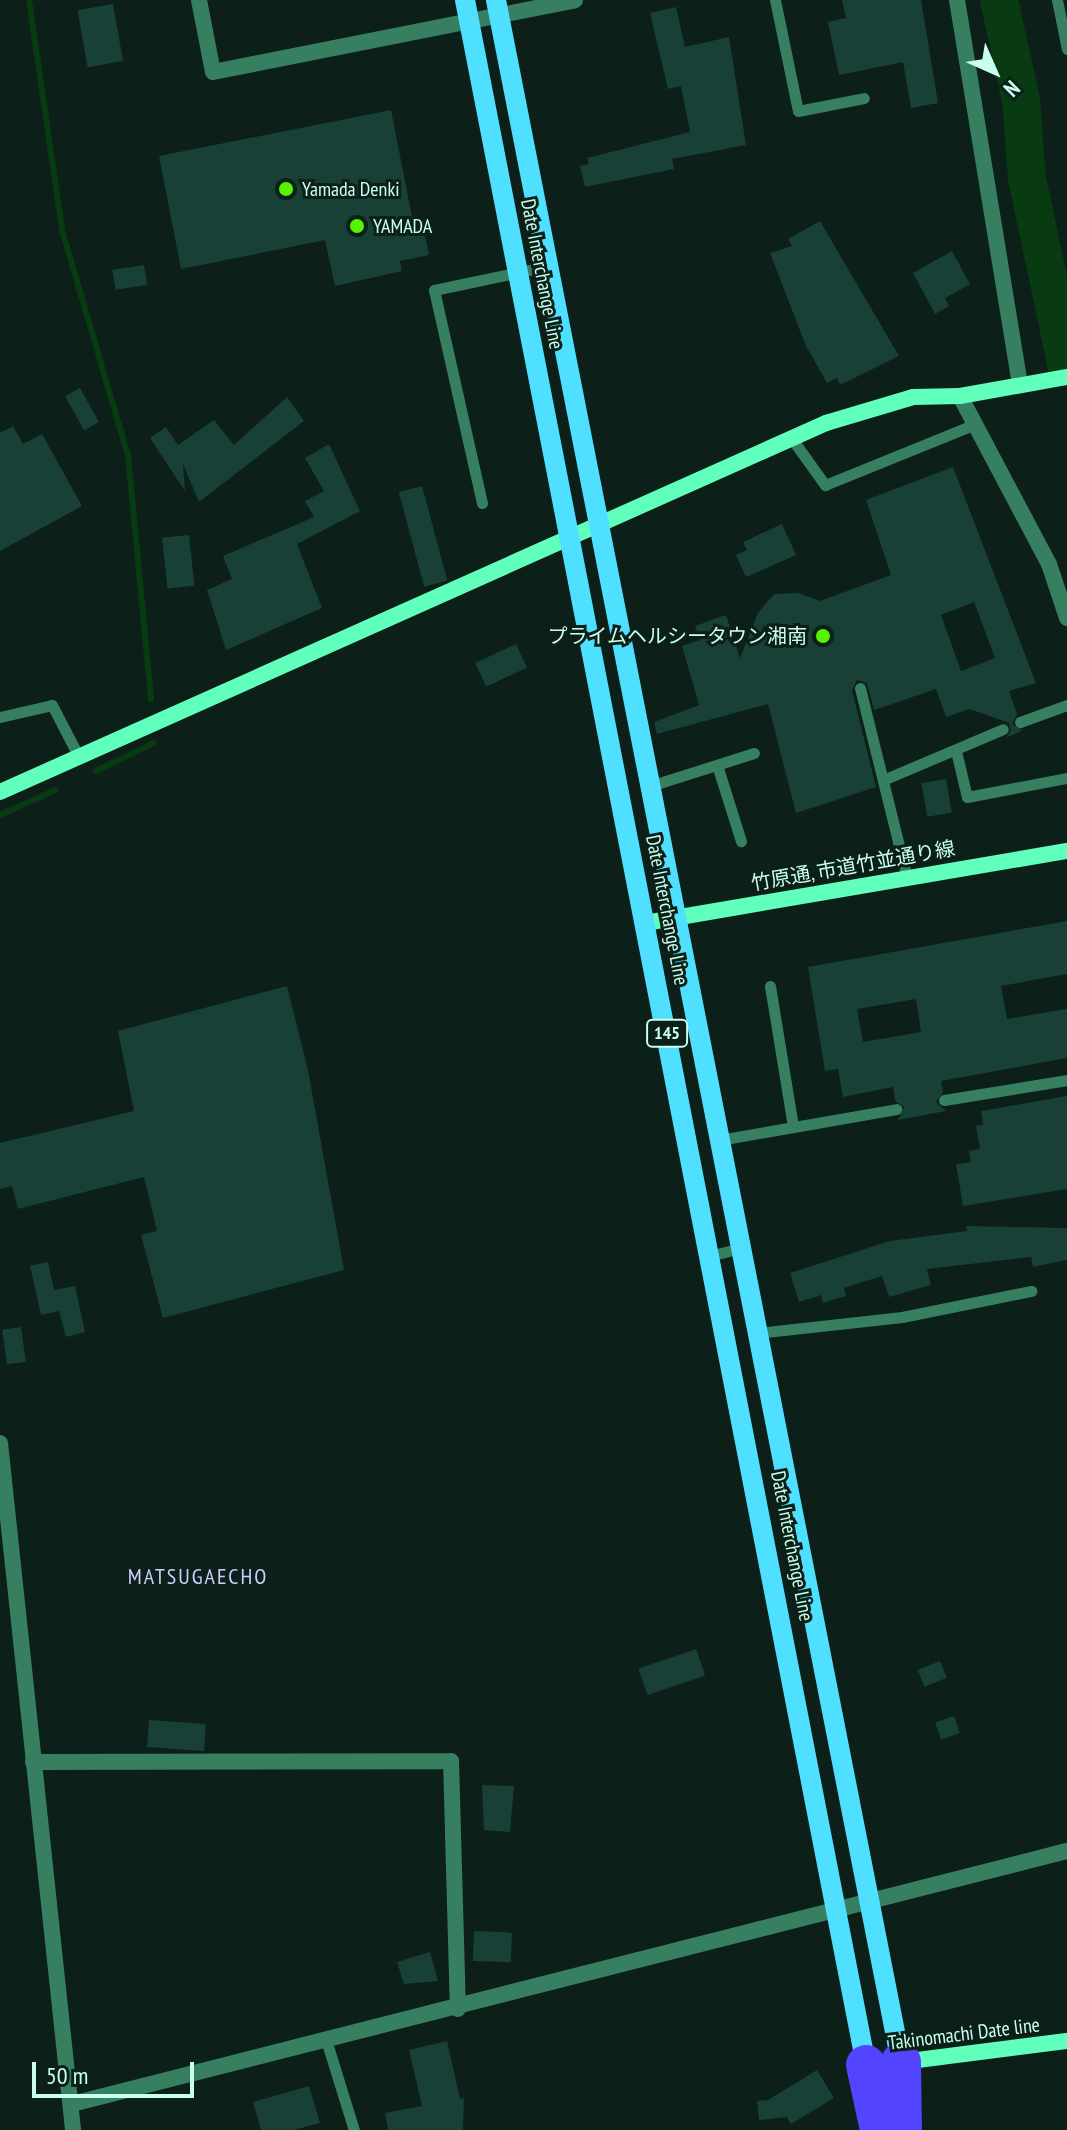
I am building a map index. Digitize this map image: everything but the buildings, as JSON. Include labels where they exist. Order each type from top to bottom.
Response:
[{"type":"highway","points":[[880,2130],[883,2064]]},
{"type":"highway","points":[[883,2064],[902,2130]]},
{"type":"main road","name":"Date Interchange Line","points":[[465,0],[840,1911],[883,2064]]},
{"type":"main road","name":"Date Interchange Line","points":[[497,7],[868,1904],[883,2064]]},
{"type":"street","points":[[199,0],[213,72],[468,21],[497,7],[575,0]]},
{"type":"street","points":[[957,0],[1029,383]]},
{"type":"street","points":[[0,792],[599,528],[792,439],[913,397],[960,396],[1067,377]]},
{"type":"street","points":[[960,396],[1049,564],[1067,618]]},
{"type":"street","name":"竹原通, 市道竹並通り線","points":[[645,923],[1067,851]]},
{"type":"street","points":[[0,1443],[73,2130]]},
{"type":"street","points":[[33,1762],[451,1761],[458,2009]]},
{"type":"street","points":[[72,2104],[327,2043],[1067,1851]]},
{"type":"street","name":"Takinomachi Date line","points":[[883,2064],[1067,2041]]},
{"type":"lane","points":[[775,0],[798,111],[864,98]]},
{"type":"lane","points":[[1057,0],[1067,49]]},
{"type":"lane","points":[[482,503],[434,290],[548,266]]},
{"type":"lane","points":[[792,439],[825,485],[975,424]]},
{"type":"lane","points":[[860,688],[907,878]]},
{"type":"lane","points":[[0,717],[52,705],[79,757]]},
{"type":"lane","points":[[1020,722],[1067,705]]},
{"type":"lane","points":[[883,780],[1003,729]]},
{"type":"lane","points":[[956,751],[967,797],[1067,778]]},
{"type":"lane","points":[[650,786],[754,753]]},
{"type":"lane","points":[[717,765],[741,841]]},
{"type":"lane","points":[[770,986],[793,1126]]},
{"type":"lane","points":[[944,1100],[1067,1080]]},
{"type":"lane","points":[[719,1140],[896,1109]]},
{"type":"lane","points":[[710,1256],[740,1248]]},
{"type":"lane","points":[[757,1333],[902,1317],[1031,1291]]},
{"type":"lane","points":[[327,2043],[354,2130]]},
{"type":"waterway","points":[[29,0],[62,230],[128,455],[151,699]]},
{"type":"waterway","points":[[999,0],[1021,100],[1027,178],[1067,367]]},
{"type":"waterway","points":[[96,771],[154,743]]},
{"type":"waterway","points":[[0,815],[56,790]]},
{"type":"place","name":"Yamada Denki","points":[[286,189]]},
{"type":"place","name":"YAMADA","points":[[357,226]]},
{"type":"place","name":"プライムヘルシータウン湘南","points":[[823,636]]},
{"type":"district","name":"MATSUGAECHO","points":[[198,1577]]}]
